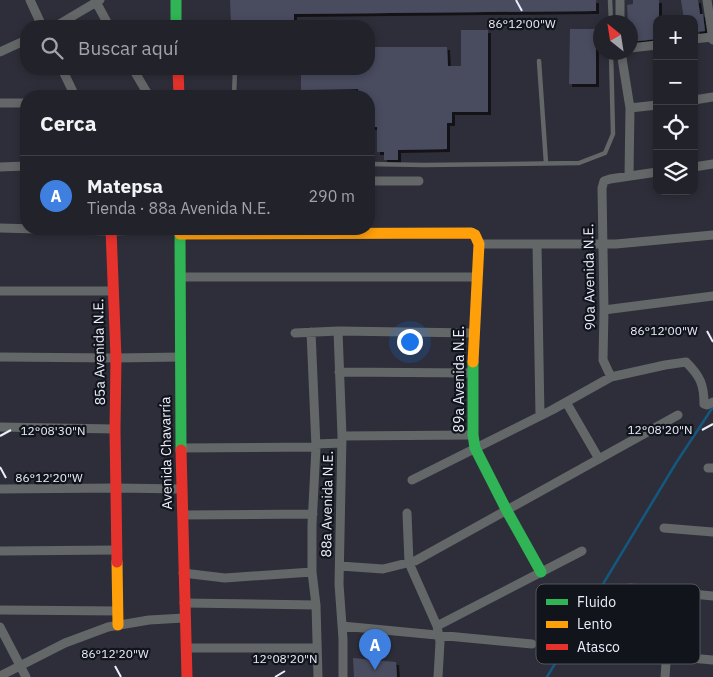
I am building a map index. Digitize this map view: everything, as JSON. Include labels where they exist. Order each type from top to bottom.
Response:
[{"type":"street","points":[[30,0],[39,20]]},
{"type":"street","points":[[176,0],[176,20]]},
{"type":"street","points":[[620,0],[620,15]]},
{"type":"street","points":[[698,39],[713,39],[707,0]]},
{"type":"street","points":[[66,20],[97,1],[106,20]]},
{"type":"street","points":[[0,52],[20,43]]},
{"type":"street","points":[[638,47],[653,45]]},
{"type":"street","points":[[622,60],[630,108],[629,176],[653,173]]},
{"type":"street","points":[[65,75],[72,90]]},
{"type":"street","points":[[137,75],[145,90]]},
{"type":"street","points":[[178,75],[179,90]]},
{"type":"street","points":[[698,100],[713,98]]},
{"type":"street","points":[[0,103],[20,102]]},
{"type":"street","points":[[630,108],[653,105]]},
{"type":"street","points":[[698,166],[713,164]]},
{"type":"street","points":[[0,167],[20,166]]},
{"type":"street","name":"90a Avenida N.E.","points":[[612,377],[603,360],[602,188],[604,181],[629,176]]},
{"type":"street","points":[[375,181],[419,181]]},
{"type":"street","points":[[0,228],[20,228]]},
{"type":"street","points":[[375,232],[471,233],[475,235],[478,244],[602,244],[713,234]]},
{"type":"street","name":"85a Avenida N.E.","points":[[111,235],[116,358],[115,429],[118,625]]},
{"type":"street","name":"Avenida Chavarría","points":[[179,235],[183,573],[187,677]]},
{"type":"street","name":"89a Avenida N.E.","points":[[478,244],[472,373],[473,436],[475,448],[541,572]]},
{"type":"street","points":[[537,244],[540,416]]},
{"type":"street","points":[[180,277],[476,277]]},
{"type":"street","points":[[0,292],[113,291]]},
{"type":"street","points":[[604,310],[713,296]]},
{"type":"street","name":"88a Avenida N.E.","points":[[338,331],[342,439],[340,566],[343,677]]},
{"type":"street","points":[[295,332],[473,333]]},
{"type":"street","name":"88a Avenida N.E.","points":[[311,332],[316,446],[312,572],[316,605],[318,677]]},
{"type":"street","points":[[0,357],[181,357]]},
{"type":"street","points":[[412,480],[540,416],[612,377],[686,362],[698,374],[704,390],[704,404],[710,403]]},
{"type":"street","points":[[340,372],[472,373]]},
{"type":"street","points":[[566,402],[599,459]]},
{"type":"street","points":[[340,566],[383,569],[415,561],[678,415]]},
{"type":"street","points":[[0,427],[115,429]]},
{"type":"street","points":[[181,448],[316,446],[342,439],[473,436]]},
{"type":"street","points":[[0,489],[116,488],[182,490]]},
{"type":"street","points":[[407,513],[409,563],[438,631],[438,677]]},
{"type":"street","points":[[182,515],[313,514]]},
{"type":"street","points":[[664,528],[713,532]]},
{"type":"street","points":[[0,551],[117,550]]},
{"type":"street","points":[[438,631],[541,572],[582,551]]},
{"type":"street","points":[[183,573],[225,578],[312,572]]},
{"type":"street","points":[[700,595],[713,596]]},
{"type":"street","points":[[184,603],[316,605]]},
{"type":"street","points":[[0,610],[118,611]]},
{"type":"street","points":[[0,676],[65,643],[108,627],[149,620],[184,618]]},
{"type":"street","points":[[342,626],[438,631],[532,644]]},
{"type":"street","points":[[0,627],[26,677]]},
{"type":"street","points":[[186,648],[316,648]]},
{"type":"street","points":[[700,659],[713,660]]},
{"type":"street","points":[[665,677],[666,664]]},
{"type":"lane","points":[[610,0],[610,15]]},
{"type":"lane","points":[[375,164],[579,163],[605,153],[613,134],[611,60]]},
{"type":"lane","points":[[539,61],[546,163]]},
{"type":"lane","points":[[234,90],[235,75]]},
{"type":"building","points":[[230,0],[596,0],[596,11],[294,14],[294,20],[231,20]]},
{"type":"building","points":[[633,0],[659,0],[659,15],[653,15],[653,39],[638,41],[638,15],[628,15],[627,5],[633,4]]},
{"type":"building","points":[[681,0],[698,0],[700,14],[703,14],[705,31],[698,32],[698,15],[683,15]]},
{"type":"building","points":[[570,29],[593,29],[593,60],[596,60],[596,84],[569,84]]},
{"type":"building","points":[[461,30],[488,30],[488,112],[452,112],[452,123],[447,123],[447,149],[398,150],[398,160],[384,160],[384,152],[377,152],[375,90],[301,90],[301,75],[375,75],[375,47],[447,47],[448,66],[461,66]]},
{"type":"building","points":[[353,658],[396,662],[397,677],[354,677]]},
{"type":"waterway","points":[[603,584],[676,463],[713,407]]},
{"type":"waterway","points":[[547,677],[555,664]]},
{"type":"traffic: fast","points":[[176,0],[176,20]]},
{"type":"traffic: fast","points":[[180,235],[181,450]]},
{"type":"traffic: fast","points":[[473,362],[473,435],[475,448],[541,572]]},
{"type":"traffic: slow","points":[[375,233],[471,233],[475,235],[479,244],[473,362]]},
{"type":"traffic: slow","points":[[117,562],[118,625]]},
{"type":"traffic: jam","points":[[178,75],[179,90]]},
{"type":"traffic: jam","points":[[111,235],[116,358],[117,562]]},
{"type":"traffic: jam","points":[[181,450],[187,677]]},
{"type":"place","name":"Matepsa","points":[[375,670]]}]
